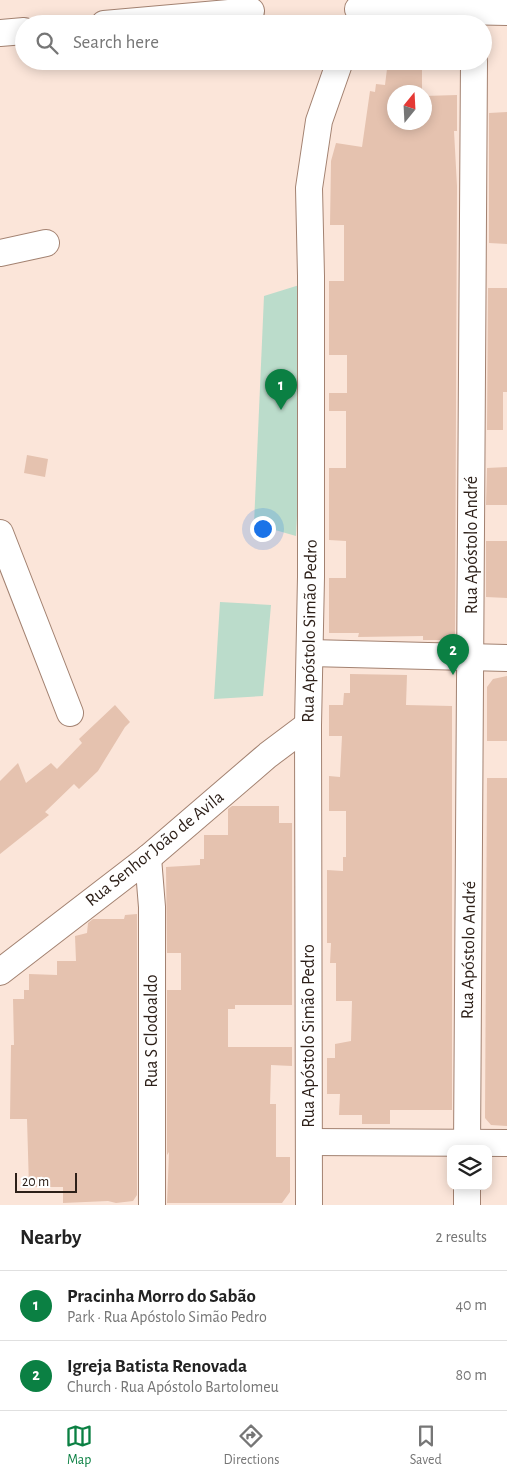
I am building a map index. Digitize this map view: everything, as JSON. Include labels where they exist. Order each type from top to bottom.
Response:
[{"type":"street","points":[[206,15],[251,11]]},
{"type":"street","points":[[358,11],[424,15]]},
{"type":"street","points":[[490,15],[507,12]]},
{"type":"street","points":[[0,33],[15,32]]},
{"type":"street","name":"Rua Apóstolo Simão Pedro","points":[[308,1205],[308,725],[310,653],[311,276],[309,188],[319,121],[337,70]]},
{"type":"street","name":"Rua Apóstolo André","points":[[467,1145],[474,70]]},
{"type":"street","points":[[0,253],[46,243]]},
{"type":"street","points":[[0,533],[70,713]]},
{"type":"street","points":[[310,653],[507,658]]},
{"type":"street","name":"Rua Senhor João de Avila","points":[[0,972],[148,858],[268,755],[308,725]]},
{"type":"street","name":"Rua S Clodoaldo","points":[[148,858],[152,907],[152,1205]]},
{"type":"street","points":[[309,1142],[447,1145]]},
{"type":"street","points":[[480,1145],[507,1143]]},
{"type":"street","points":[[467,1190],[467,1205]]},
{"type":"green space","points":[[309,282],[296,536],[254,524],[264,296]]},
{"type":"green space","points":[[220,602],[271,605],[263,696],[214,699]]},
{"type":"building","points":[[387,70],[422,70],[422,85],[387,85],[387,130],[432,130],[432,96],[457,95],[457,131],[454,131],[457,186],[455,640],[423,640],[423,636],[358,637],[359,633],[329,633],[329,578],[346,578],[346,541],[329,540],[329,468],[346,468],[346,411],[329,411],[329,393],[347,393],[347,355],[329,355],[329,281],[344,281],[344,225],[330,225],[331,161],[336,143],[362,147],[370,91],[375,92],[376,84],[385,85]]},
{"type":"building","points":[[507,112],[507,244],[489,243],[489,113]]},
{"type":"building","points":[[488,288],[507,288],[507,392],[503,392],[503,430],[487,430]]},
{"type":"building","points":[[27,455],[48,459],[45,477],[24,473]]},
{"type":"building","points":[[507,467],[507,505],[486,505],[487,468]]},
{"type":"building","points":[[486,541],[507,541],[507,598],[486,597]]},
{"type":"building","points":[[350,674],[407,675],[406,705],[452,706],[452,1110],[390,1110],[390,1124],[362,1124],[362,1115],[339,1115],[340,1094],[327,1094],[327,1058],[335,1058],[335,1044],[351,1041],[352,1001],[336,1001],[336,963],[330,963],[331,943],[327,943],[327,870],[343,871],[343,857],[346,857],[346,811],[329,811],[329,776],[340,777],[342,736],[329,736],[329,705],[343,705],[344,693],[350,693]]},
{"type":"building","points":[[507,676],[507,741],[487,741],[487,687],[493,679]]},
{"type":"building","points":[[115,705],[130,722],[98,771],[79,789],[74,784],[45,812],[49,815],[0,854],[0,781],[18,763],[26,783],[51,763],[57,769],[82,743],[79,739]]},
{"type":"building","points":[[487,778],[507,778],[507,1126],[491,1125],[485,1118]]},
{"type":"building","points":[[232,806],[279,806],[279,823],[292,823],[292,1005],[235,1005],[235,1009],[228,1009],[228,1047],[292,1047],[292,1066],[271,1065],[270,1104],[276,1104],[276,1157],[290,1157],[290,1192],[282,1203],[167,1203],[169,1152],[167,1155],[167,990],[181,990],[181,953],[167,953],[166,867],[200,865],[200,859],[204,859],[204,835],[228,835],[228,809]]},
{"type":"building","points":[[137,914],[137,1195],[133,1201],[116,1203],[108,1201],[63,1203],[63,1187],[29,1187],[27,1119],[10,1119],[11,1045],[14,1045],[13,999],[24,999],[24,990],[29,990],[29,974],[57,975],[57,961],[76,961],[75,936],[87,933],[88,923],[93,919],[124,919],[125,915]]},
{"type":"place","name":"Pracinha Morro do Sabão","points":[[281,410]]},
{"type":"place","name":"Igreja Batista Renovada","points":[[453,675]]}]
